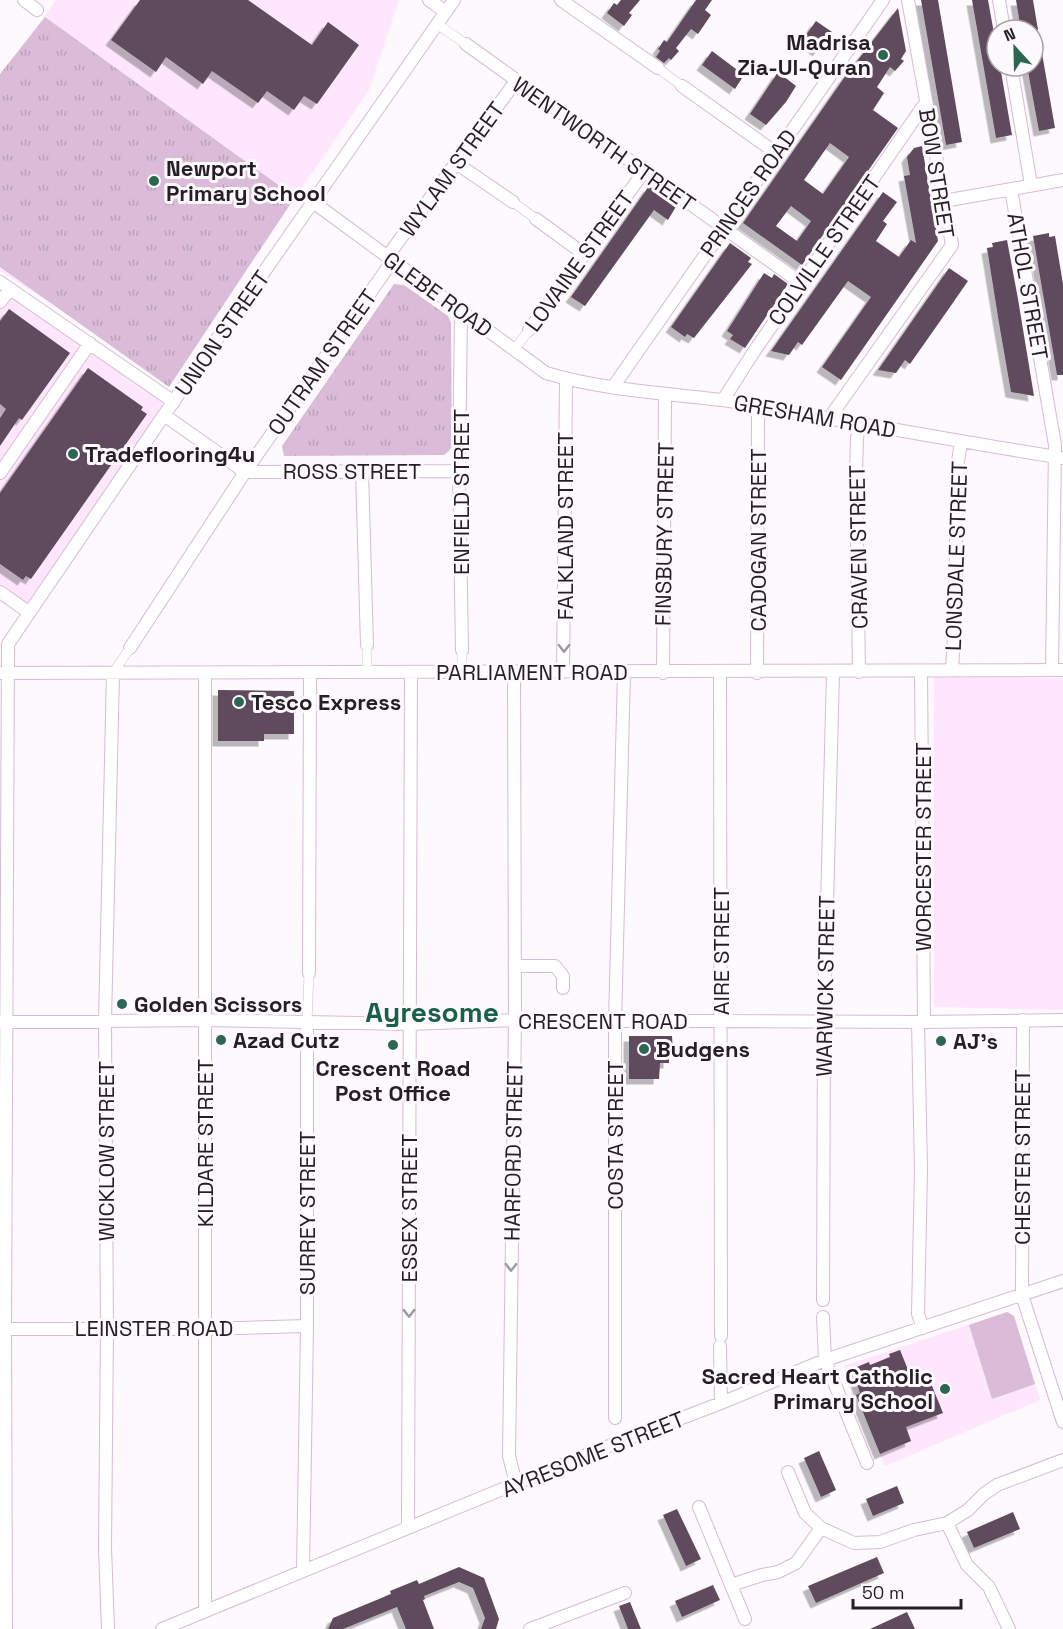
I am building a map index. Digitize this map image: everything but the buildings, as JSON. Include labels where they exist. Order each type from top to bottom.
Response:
[{"type":"street","points":[[24,0],[37,9]]},
{"type":"street","points":[[429,0],[446,12]]},
{"type":"street","name":"UNION STREET","points":[[6,1629],[2,1329],[4,673],[8,644],[164,415],[454,0]]},
{"type":"street","points":[[561,0],[776,153]]},
{"type":"street","name":"PRINCES ROAD","points":[[613,387],[883,0]]},
{"type":"street","name":"BOW STREET","points":[[830,417],[952,245],[908,0]]},
{"type":"street","points":[[999,0],[1002,18]]},
{"type":"street","name":"WENTWORTH STREET","points":[[437,24],[801,284]]},
{"type":"street","points":[[1013,78],[1031,185]]},
{"type":"street","name":"WYLAM STREET","points":[[390,258],[516,81]]},
{"type":"street","name":"COLVILLE STREET","points":[[723,400],[926,102]]},
{"type":"street","points":[[456,163],[584,254]]},
{"type":"street","name":"LOVAINE STREET","points":[[514,350],[643,173]]},
{"type":"street","points":[[944,201],[1063,180]]},
{"type":"street","name":"ATHOL STREET","points":[[1011,189],[1059,457],[1053,498],[1058,670]]},
{"type":"street","name":"GLEBE ROAD","points":[[313,202],[546,373],[566,379]]},
{"type":"street","name":"OUTRAM STREET","points":[[113,673],[390,258]]},
{"type":"street","points":[[0,302],[5,285],[174,402]]},
{"type":"street","name":"ENFIELD STREET","points":[[461,311],[459,471],[462,673]]},
{"type":"street","points":[[0,473],[90,344]]},
{"type":"street","name":"GRESHAM ROAD","points":[[566,379],[665,395],[723,400],[1059,457]]},
{"type":"street","name":"FALKLAND STREET","points":[[563,672],[566,379]]},
{"type":"street","name":"FINSBURY STREET","points":[[663,673],[665,395]]},
{"type":"street","name":"CADOGAN STREET","points":[[757,673],[758,407]]},
{"type":"street","points":[[164,415],[245,472]]},
{"type":"street","name":"CRAVEN STREET","points":[[859,672],[856,472],[860,423]]},
{"type":"street","name":"LONSDALE STREET","points":[[952,670],[957,468],[961,441]]},
{"type":"street","points":[[362,471],[367,673]]},
{"type":"street","name":"ROSS STREET","points":[[245,472],[459,471]]},
{"type":"street","points":[[0,592],[28,612]]},
{"type":"street","name":"PARLIAMENT ROAD","points":[[4,673],[757,673],[1058,670]]},
{"type":"street","name":"WORCESTER STREET","points":[[921,671],[921,1170],[918,1314],[923,1328]]},
{"type":"street","name":"ESSEX STREET","points":[[408,1528],[411,672]]},
{"type":"street","name":"HARFORD STREET","points":[[514,672],[515,1020],[509,1456],[516,1484]]},
{"type":"street","name":"WARWICK STREET","points":[[823,1300],[824,1022],[833,672]]},
{"type":"street","name":"WICKLOW STREET","points":[[108,1629],[105,1548],[107,1329],[105,1021],[113,673]]},
{"type":"street","name":"COSTA STREET","points":[[615,1418],[615,1022],[624,673]]},
{"type":"street","name":"AIRE STREET","points":[[720,673],[720,1341],[722,1403]]},
{"type":"street","name":"KILDARE STREET","points":[[205,674],[205,1611]]},
{"type":"street","name":"SURREY STREET","points":[[303,1571],[307,1326],[310,674]]},
{"type":"street","points":[[515,966],[555,966],[563,976],[563,988]]},
{"type":"street","name":"CRESCENT ROAD","points":[[3,1022],[205,1020],[410,1024],[515,1020],[615,1022],[1063,1020]]},
{"type":"street","name":"CHESTER STREET","points":[[1023,1020],[1022,1295],[1063,1422]]},
{"type":"street","name":"AYRESOME STREET","points":[[162,1629],[614,1443],[722,1403],[825,1360],[1063,1281]]},
{"type":"street","points":[[823,1317],[825,1360],[867,1463]]},
{"type":"street","name":"LEINSTER ROAD","points":[[2,1329],[206,1329],[307,1326]]},
{"type":"street","points":[[788,1472],[805,1513],[820,1528],[854,1543],[880,1542],[914,1530],[947,1523],[968,1510],[997,1485],[1063,1460]]},
{"type":"street","points":[[699,1507],[745,1619]]},
{"type":"street","points":[[947,1523],[967,1565],[989,1587],[1009,1629]]},
{"type":"street","points":[[732,1585],[778,1572],[796,1563],[820,1528]]},
{"type":"street","points":[[530,1629],[625,1593]]},
{"type":"shaded area","name":"Newport Primary School","points":[[56,0],[399,0],[369,90],[181,364],[156,370],[0,271],[0,80]]},
{"type":"shaded area","points":[[0,280],[174,402],[28,612],[0,592]]},
{"type":"shaded area","points":[[934,677],[1063,678],[1063,1010],[934,1007]]},
{"type":"shaded area","name":"Sacred Heart Catholic Primary School","points":[[1007,1312],[1014,1316],[1040,1400],[885,1466],[844,1366]]},
{"type":"green space","name":"Newport Primary School","points":[[45,17],[295,197],[169,387],[0,267],[0,74]]},
{"type":"green space","points":[[394,284],[404,285],[448,316],[451,323],[452,446],[449,451],[444,455],[284,456],[282,446]]},
{"type":"green space","points":[[1007,1312],[1014,1316],[1035,1384],[992,1399],[969,1325]]},
{"type":"place","name":"Madrisa Zia-Ul-Quran","points":[[883,55]]},
{"type":"place","name":"Newport Primary School","points":[[154,181]]},
{"type":"place","name":"Tradeflooring4u","points":[[73,454]]},
{"type":"place","name":"Tesco Express","points":[[239,702]]},
{"type":"place","name":"Golden Scissors","points":[[122,1004]]},
{"type":"place","name":"Azad Cutz","points":[[221,1040]]},
{"type":"place","name":"AJ’s","points":[[941,1041]]},
{"type":"place","name":"Crescent Road Post Office","points":[[393,1045]]},
{"type":"place","name":"Budgens","points":[[644,1049]]},
{"type":"place","name":"Sacred Heart Catholic Primary School","points":[[945,1389]]},
{"type":"district","name":"Ayresome","points":[[432,1012]]}]
